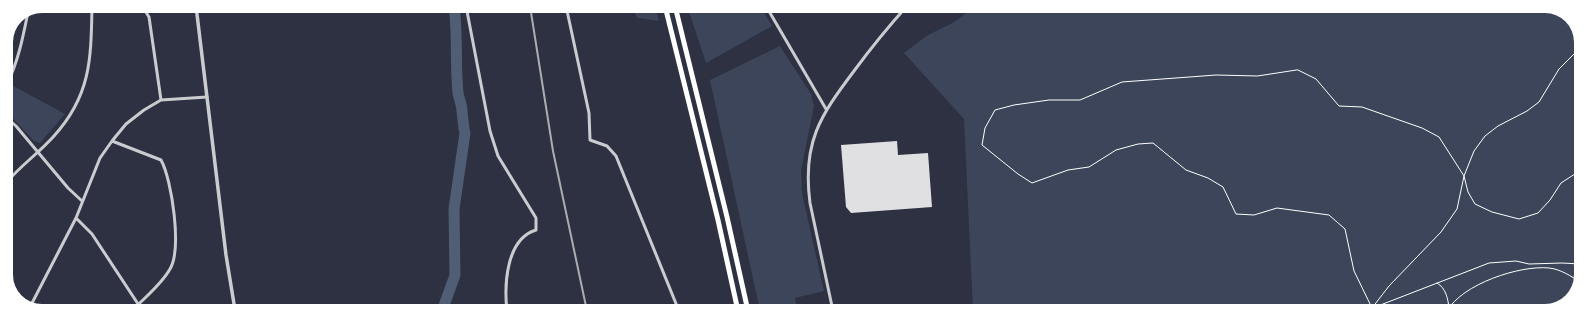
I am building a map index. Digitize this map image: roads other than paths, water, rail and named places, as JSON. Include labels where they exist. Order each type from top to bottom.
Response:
[{"type":"highway","points":[[667,13],[718,220],[736,304]]},
{"type":"highway","points":[[677,13],[727,217],[746,304]]},
{"type":"street","points":[[13,174],[37,153],[65,122],[79,100],[84,88],[90,64],[92,13]]},
{"type":"street","points":[[146,13],[149,17],[161,100]]},
{"type":"street","points":[[197,13],[234,304]]},
{"type":"street","points":[[467,13],[490,131],[498,156],[536,218],[536,230],[529,232],[523,237],[511,258],[506,277],[507,304]]},
{"type":"street","points":[[568,13],[589,113],[590,140],[607,146],[616,156],[676,304]]},
{"type":"street","points":[[770,13],[826,109]]},
{"type":"street","points":[[832,304],[807,185],[811,148],[826,109],[875,43],[901,13]]},
{"type":"street","points":[[13,68],[18,56],[27,18]]},
{"type":"street","points":[[32,302],[76,218],[100,158],[126,124],[144,110],[161,100],[207,97]]},
{"type":"street","points":[[13,123],[68,188],[82,201]]},
{"type":"street","points":[[76,218],[92,234],[139,304],[163,279],[171,268],[175,255],[176,240],[171,198],[165,167],[161,160],[112,141]]},
{"type":"waterway","points":[[445,304],[455,275],[454,209],[465,133],[462,106],[458,93],[455,13]]},
{"type":"railway","points":[[531,13],[553,151],[586,304]]}]
